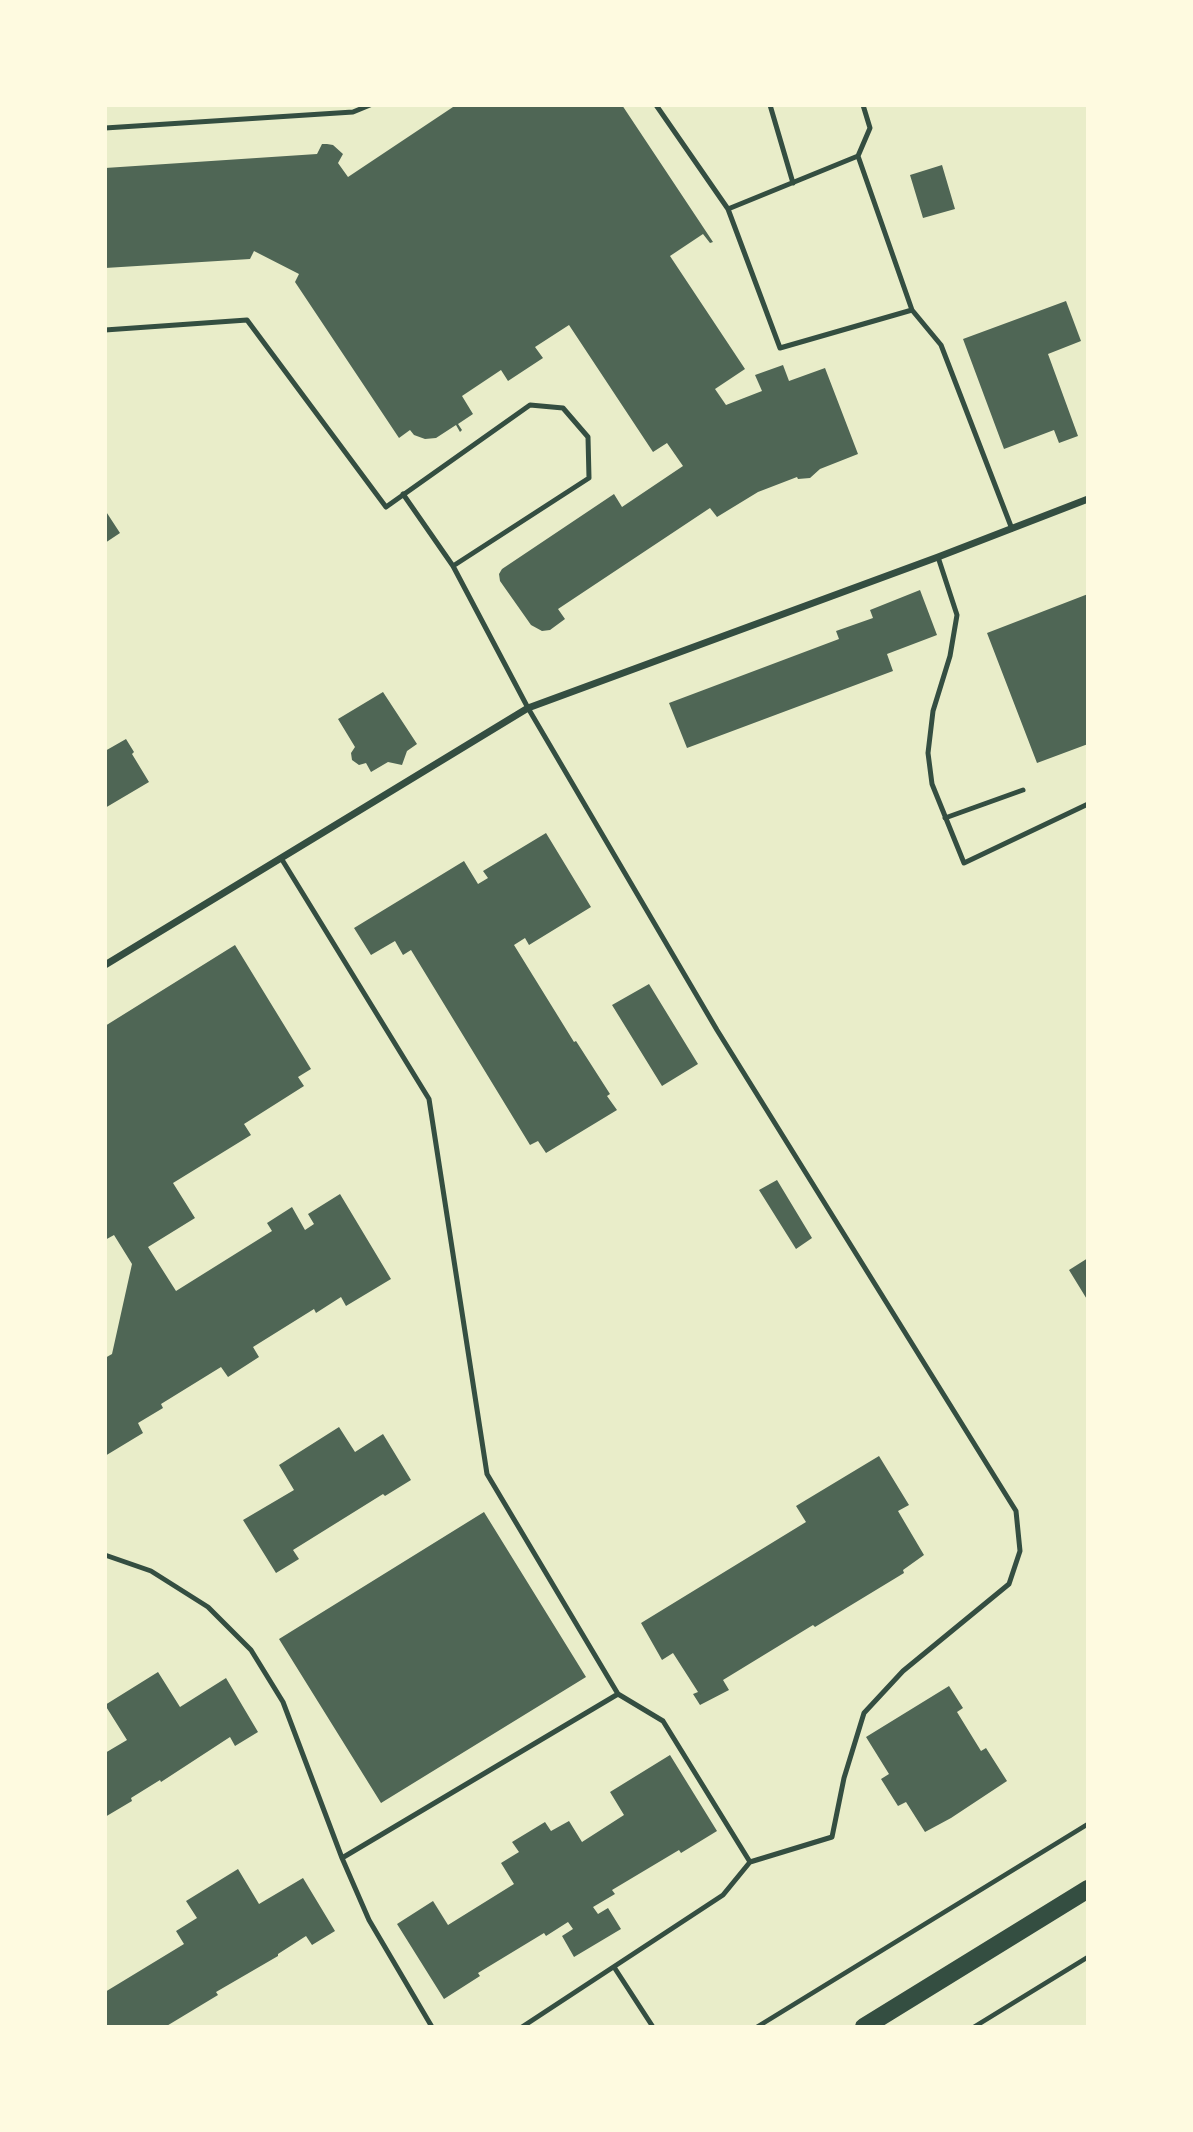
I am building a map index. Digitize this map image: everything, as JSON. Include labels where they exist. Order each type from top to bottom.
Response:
[{"type":"main road","points":[[864,2027],[1088,1889]]},
{"type":"street","points":[[105,965],[528,708],[1088,499]]},
{"type":"lane","points":[[105,128],[353,112],[370,105]]},
{"type":"lane","points":[[656,105],[728,209],[780,348],[912,310]]},
{"type":"lane","points":[[770,105],[793,183]]},
{"type":"lane","points":[[863,105],[870,128],[858,156],[912,310],[941,345],[1012,529]]},
{"type":"lane","points":[[728,209],[858,156]]},
{"type":"lane","points":[[105,330],[247,320],[386,507],[530,405],[563,408],[588,437],[589,478],[453,566]]},
{"type":"lane","points":[[403,494],[453,566],[528,708],[718,1030],[1016,1511],[1020,1551],[1009,1584],[903,1671],[864,1713],[844,1778],[832,1837],[750,1861],[723,1895],[522,2027]]},
{"type":"lane","points":[[938,557],[957,615],[950,656],[933,711],[928,753],[932,784],[964,863],[1088,804]]},
{"type":"lane","points":[[945,818],[1023,790]]},
{"type":"lane","points":[[281,858],[429,1099],[487,1474],[618,1694],[663,1721],[750,1861]]},
{"type":"lane","points":[[105,1555],[151,1572],[208,1607],[251,1650],[284,1702],[342,1858],[369,1920],[432,2027]]},
{"type":"lane","points":[[342,1858],[618,1694]]},
{"type":"lane","points":[[614,1966],[653,2027]]},
{"type":"path","points":[[757,2027],[1088,1824]]},
{"type":"path","points":[[974,2027],[1088,1957]]},
{"type":"building","points":[[456,105],[622,105],[713,242],[710,243],[703,234],[670,256],[745,369],[715,389],[726,405],[762,391],[755,375],[783,365],[789,381],[825,368],[858,454],[820,469],[810,478],[797,477],[758,492],[717,517],[710,508],[558,609],[565,619],[550,630],[542,631],[531,625],[500,581],[499,574],[502,569],[614,494],[622,507],[683,466],[667,443],[653,452],[569,325],[535,347],[543,358],[508,381],[501,370],[462,396],[473,414],[458,424],[462,430],[460,432],[456,425],[436,438],[425,439],[414,435],[410,430],[399,438],[295,282],[299,274],[254,251],[250,259],[105,268],[105,168],[317,154],[322,144],[327,144],[333,145],[343,154],[338,163],[348,177]]},
{"type":"building","points":[[942,165],[955,209],[923,218],[910,175]]},
{"type":"building","points":[[1066,301],[1081,341],[1048,354],[1078,436],[1059,443],[1054,430],[1004,449],[963,339]]},
{"type":"building","points":[[105,510],[120,533],[105,543]]},
{"type":"building","points":[[920,590],[937,635],[887,654],[893,671],[687,748],[669,703],[839,639],[836,631],[873,618],[870,610]]},
{"type":"building","points":[[1088,594],[1088,744],[1037,763],[987,633]]},
{"type":"building","points":[[383,692],[417,744],[407,751],[402,765],[388,762],[371,772],[366,763],[359,765],[352,760],[351,753],[355,747],[338,719]]},
{"type":"building","points":[[126,739],[149,782],[105,808],[105,751]]},
{"type":"building","points":[[546,833],[591,907],[529,945],[525,938],[514,945],[610,1094],[607,1096],[617,1110],[546,1153],[538,1141],[530,1145],[411,950],[403,955],[395,941],[371,955],[354,928],[464,861],[478,884],[488,878],[483,871]]},
{"type":"building","points":[[235,945],[311,1069],[298,1077],[304,1086],[244,1124],[251,1135],[173,1183],[195,1218],[148,1247],[176,1291],[272,1231],[267,1223],[292,1207],[305,1230],[314,1224],[308,1214],[340,1194],[391,1279],[346,1306],[341,1297],[316,1313],[314,1309],[253,1347],[259,1357],[228,1377],[221,1367],[161,1404],[163,1408],[138,1423],[143,1433],[105,1456],[105,1358],[112,1354],[132,1264],[114,1235],[105,1240],[105,1026]]},
{"type":"building","points":[[649,984],[698,1064],[662,1086],[612,1005]]},
{"type":"building","points":[[777,1180],[812,1238],[796,1249],[759,1190]]},
{"type":"building","points":[[1088,1258],[1088,1301],[1069,1270]]},
{"type":"building","points":[[339,1427],[355,1452],[383,1434],[411,1480],[385,1496],[383,1494],[293,1550],[299,1559],[276,1573],[243,1520],[294,1490],[279,1465]]},
{"type":"building","points":[[879,1456],[909,1505],[898,1511],[924,1555],[903,1570],[904,1573],[723,1680],[729,1690],[700,1705],[693,1694],[698,1692],[673,1653],[662,1660],[641,1623],[806,1522],[796,1506]]},
{"type":"building","points":[[484,1512],[586,1677],[381,1803],[279,1639]]},
{"type":"building","points":[[158,1672],[180,1707],[226,1678],[258,1732],[235,1746],[230,1737],[105,1817],[105,1753],[127,1740],[105,1705]]},
{"type":"building","points":[[949,1686],[963,1708],[957,1712],[981,1751],[986,1748],[1007,1781],[925,1832],[906,1802],[898,1806],[881,1779],[889,1774],[866,1737]]},
{"type":"building","points":[[670,1755],[717,1831],[612,1890],[615,1894],[593,1907],[598,1914],[608,1908],[621,1929],[574,1957],[562,1936],[573,1929],[568,1922],[546,1936],[544,1933],[478,1973],[480,1976],[444,1999],[397,1924],[433,1901],[448,1925],[514,1884],[501,1863],[519,1852],[512,1842],[545,1822],[551,1831],[569,1821],[582,1842],[624,1815],[610,1792]]},
{"type":"building","points":[[238,1869],[259,1904],[303,1878],[335,1931],[312,1945],[306,1936],[165,2027],[105,2027],[105,1992],[184,1944],[176,1931],[197,1918],[186,1901]]}]
